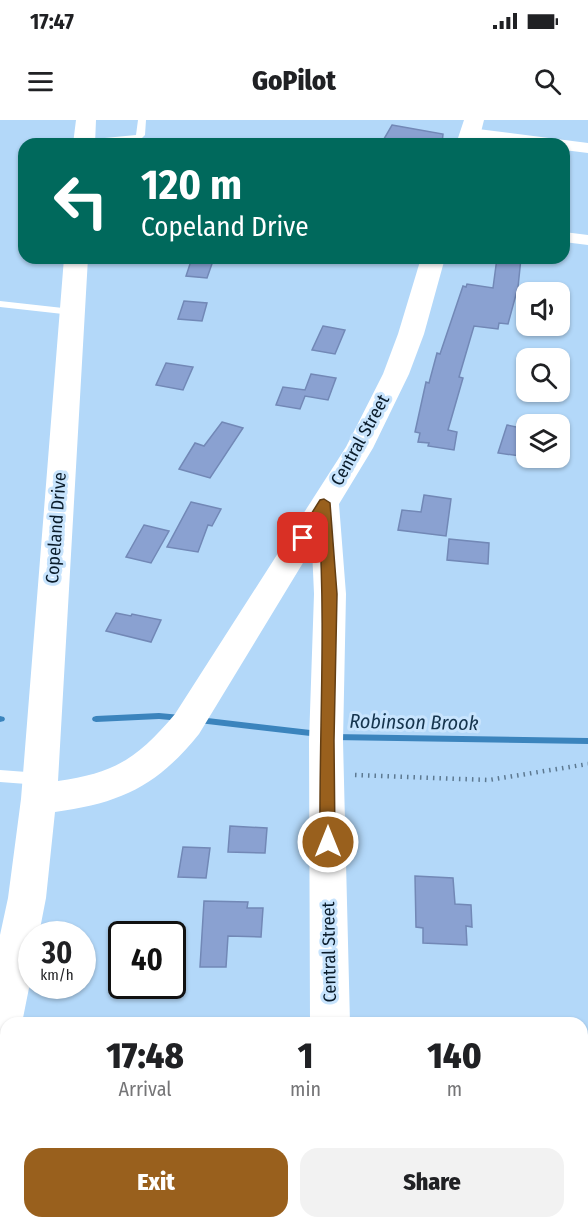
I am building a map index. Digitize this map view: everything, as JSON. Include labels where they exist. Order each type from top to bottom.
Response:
[{"type":"street","points":[[84,138],[86,120]]},
{"type":"street","points":[[470,132],[514,138]]},
{"type":"street","points":[[570,146],[588,148]]},
{"type":"street","points":[[570,238],[588,240]]},
{"type":"street","name":"Copeland Drive","points":[[3,1017],[27,898],[40,789],[76,264]]},
{"type":"street","name":"Central Street","points":[[330,1017],[327,747],[330,594],[324,503],[359,448],[396,374],[411,334],[431,264]]},
{"type":"street","points":[[40,789],[85,793],[116,785],[141,772],[173,743],[324,503]]},
{"type":"lane","points":[[130,138],[141,135],[142,120]]},
{"type":"lane","points":[[0,304],[72,312]]},
{"type":"lane","points":[[0,776],[40,789]]},
{"type":"path","points":[[327,747],[489,780],[588,764]]},
{"type":"building","points":[[392,125],[443,134],[443,138],[384,138]]},
{"type":"building","points":[[190,264],[212,264],[207,278],[186,276]]},
{"type":"building","points":[[496,264],[520,264],[516,294],[508,324],[499,323],[498,329],[474,326],[459,377],[463,378],[448,430],[457,432],[454,450],[428,446],[429,443],[418,442],[420,433],[415,432],[426,382],[429,383],[437,353],[440,354],[463,286],[466,287],[467,284],[493,288]]},
{"type":"building","points":[[184,301],[207,303],[202,321],[178,319]]},
{"type":"building","points":[[323,326],[345,330],[335,354],[312,350]]},
{"type":"building","points":[[166,363],[193,367],[183,390],[156,385]]},
{"type":"building","points":[[311,374],[336,378],[328,400],[305,396],[300,409],[276,405],[283,387],[305,390]]},
{"type":"building","points":[[222,422],[243,428],[210,478],[179,469],[195,443],[204,446]]},
{"type":"building","points":[[507,425],[516,427],[516,455],[498,453]]},
{"type":"building","points":[[424,495],[451,499],[446,536],[398,530],[402,510],[421,512]]},
{"type":"building","points":[[191,502],[221,509],[212,526],[208,525],[198,552],[167,547]]},
{"type":"building","points":[[144,525],[169,531],[151,563],[126,557]]},
{"type":"building","points":[[449,539],[489,543],[488,564],[447,560]]},
{"type":"building","points":[[116,613],[161,620],[151,642],[106,631]]},
{"type":"building","points":[[230,826],[267,828],[265,853],[228,852]]},
{"type":"building","points":[[183,847],[210,848],[206,878],[178,877]]},
{"type":"building","points":[[415,876],[453,878],[455,904],[471,905],[472,927],[466,926],[467,945],[423,943],[423,928],[416,927]]},
{"type":"building","points":[[204,901],[248,902],[247,908],[263,908],[261,937],[228,936],[226,967],[200,967]]},
{"type":"waterway","name":"Robinson Brook","points":[[96,719],[159,716],[181,718]]},
{"type":"waterway","name":"Robinson Brook","points":[[199,720],[319,734]]},
{"type":"waterway","name":"Robinson Brook","points":[[333,737],[588,741]]},
{"type":"route","points":[[303,538],[324,503],[330,594],[326,741],[328,842]]}]
